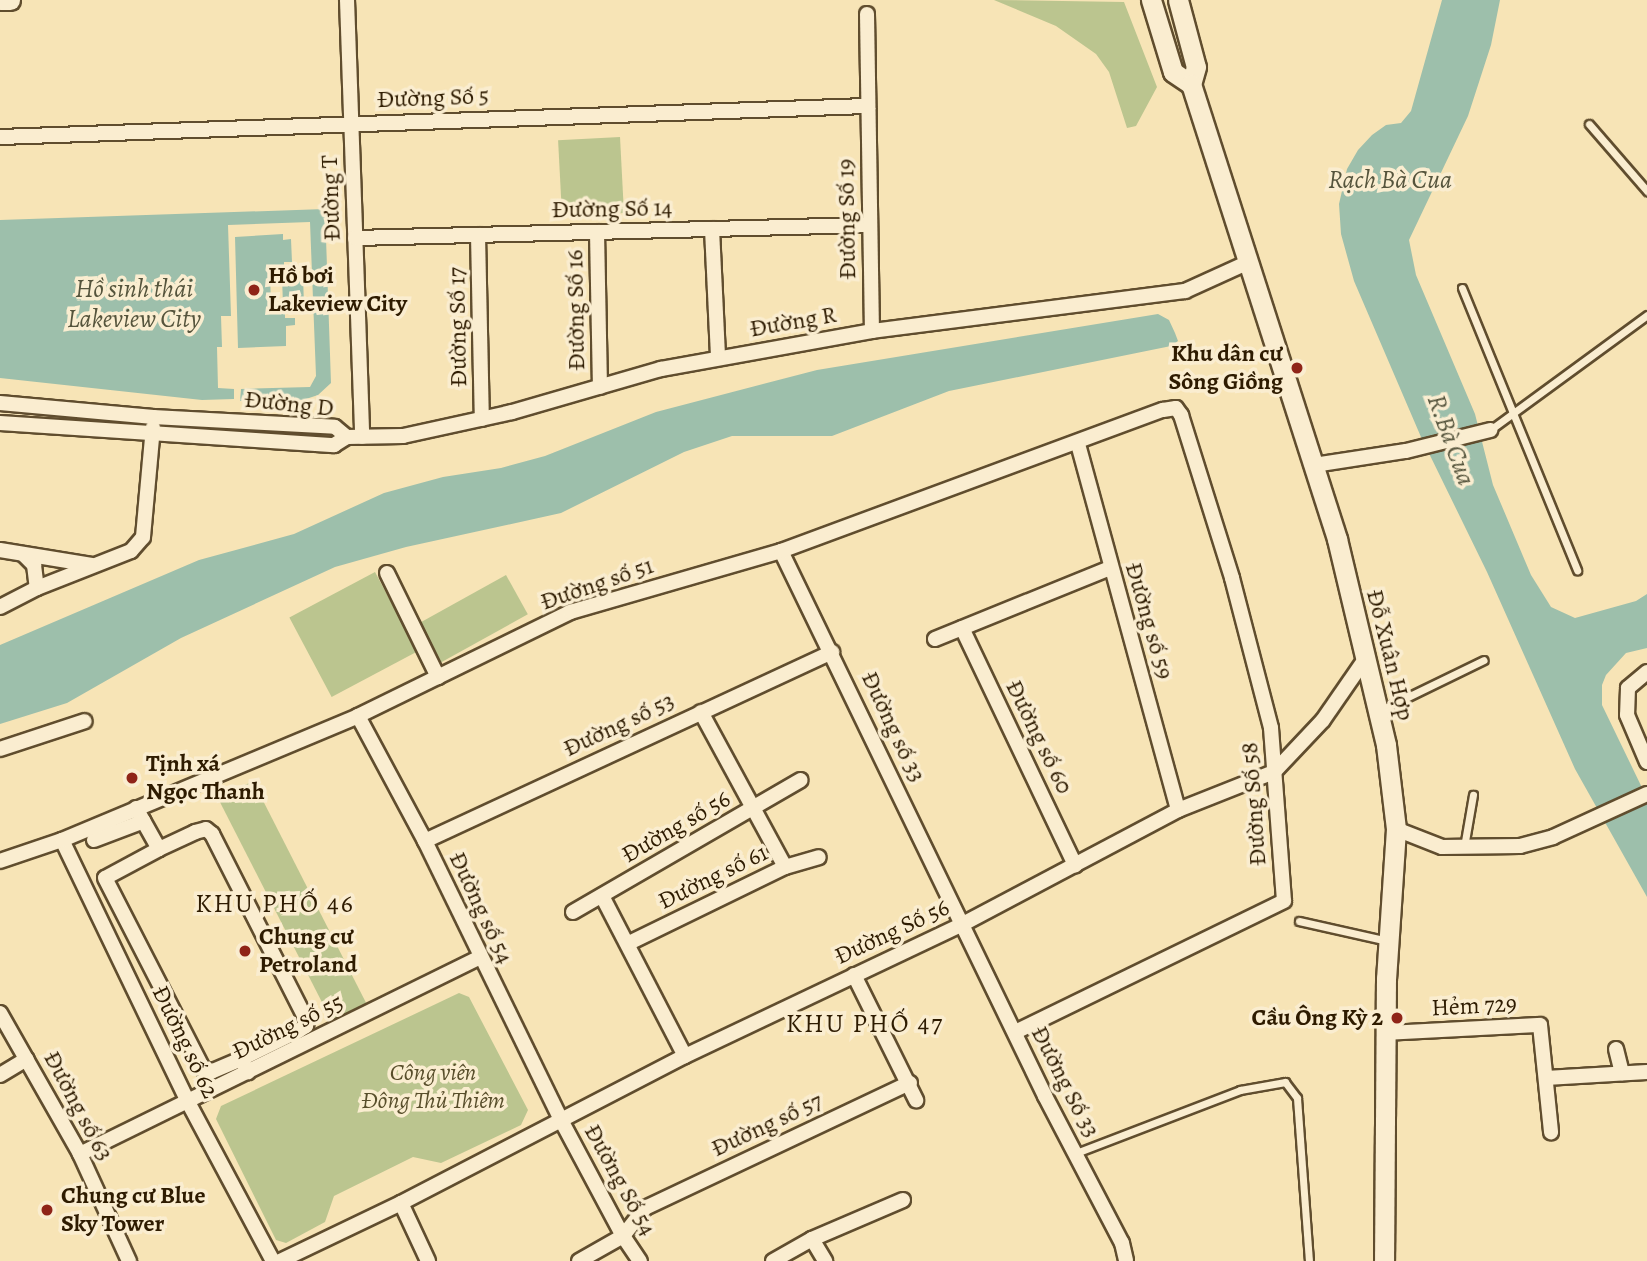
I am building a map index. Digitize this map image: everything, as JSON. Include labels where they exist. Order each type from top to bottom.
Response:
[{"type":"main road","points":[[0,0],[10,0]]},
{"type":"main road","name":"Đỗ Xuân Hợp","points":[[1151,0],[1173,72],[1191,84]]},
{"type":"main road","name":"Đỗ Xuân Hợp","points":[[1178,0],[1196,67],[1191,84],[1337,539],[1380,710],[1396,829],[1386,1033],[1384,1261]]},
{"type":"main road","points":[[1188,33],[1192,0]]},
{"type":"street","name":"Đường T","points":[[347,0],[355,238],[355,437]]},
{"type":"street","name":"Đường Số 19","points":[[867,14],[872,331]]},
{"type":"street","name":"Đường Số 5","points":[[0,137],[868,106]]},
{"type":"street","name":"Đường Số 14","points":[[355,238],[870,225]]},
{"type":"street","points":[[712,229],[718,358]]},
{"type":"street","name":"Đường Số 16","points":[[597,232],[600,387]]},
{"type":"street","name":"Đường Số 17","points":[[478,235],[482,419]]},
{"type":"street","name":"Đường R","points":[[355,437],[403,436],[482,419],[661,369],[718,358],[872,331],[1185,291],[1249,262]]},
{"type":"street","name":"Đường D","points":[[0,402],[153,417],[335,427],[355,437]]},
{"type":"street","name":"Đường số 51","points":[[0,861],[62,840],[358,716],[570,612],[781,551],[1170,408],[1179,411],[1181,415]]},
{"type":"street","name":"Đường Số 58","points":[[1015,1032],[1284,901],[1268,715],[1232,578],[1181,415]]},
{"type":"street","points":[[0,607],[37,588],[131,551],[143,537],[153,417]]},
{"type":"street","name":"Đường D","points":[[0,423],[298,445],[334,445],[355,437]]},
{"type":"street","points":[[1314,465],[1406,451],[1490,430]]},
{"type":"street","name":"Đường số 59","points":[[1078,444],[1178,810]]},
{"type":"street","points":[[0,550],[93,565]]},
{"type":"street","name":"Đường số 33","points":[[781,551],[832,652],[961,925]]},
{"type":"street","points":[[23,554],[34,565],[37,588]]},
{"type":"street","points":[[935,639],[1110,568]]},
{"type":"street","points":[[387,573],[438,677]]},
{"type":"street","name":"Đường số 60","points":[[962,628],[1075,865]]},
{"type":"street","name":"Đường số 53","points":[[425,841],[832,652]]},
{"type":"street","name":"Đường Số 56","points":[[280,1261],[401,1203],[685,1056],[961,925],[1178,810],[1273,772],[1322,720],[1366,658]]},
{"type":"street","points":[[1647,672],[1628,688],[1627,715],[1647,762]]},
{"type":"street","points":[[701,712],[785,867]]},
{"type":"street","name":"Đường số 54","points":[[358,716],[425,841],[479,958],[561,1120]]},
{"type":"street","points":[[0,750],[85,721]]},
{"type":"street","name":"Đường số 56","points":[[573,912],[801,780]]},
{"type":"street","points":[[1396,829],[1442,847],[1520,846],[1553,837],[1647,794]]},
{"type":"street","points":[[136,808],[159,849]]},
{"type":"street","points":[[94,841],[144,821]]},
{"type":"street","points":[[206,829],[212,834],[307,1021],[306,1026],[244,1066],[213,1071],[203,1069],[154,977],[105,878],[159,849],[206,829]]},
{"type":"street","name":"Đường số 62","points":[[62,840],[188,1102],[273,1261]]},
{"type":"street","name":"Đường số 61","points":[[629,943],[785,867],[819,857]]},
{"type":"street","points":[[602,896],[629,943],[685,1056]]},
{"type":"street","name":"Đường Số 33","points":[[961,925],[1122,1243],[1126,1261]]},
{"type":"street","name":"Đường số 55","points":[[80,1154],[188,1102],[244,1066],[479,958]]},
{"type":"street","points":[[854,975],[916,1100]]},
{"type":"street","points":[[133,987],[154,977]]},
{"type":"street","name":"Đường số 63","points":[[0,1013],[80,1154],[130,1261]]},
{"type":"street","name":"Hẻm 729","points":[[1386,1033],[1540,1025],[1552,1132]]},
{"type":"street","points":[[1616,1049],[1622,1073]]},
{"type":"street","points":[[0,1075],[27,1059]]},
{"type":"street","points":[[1546,1078],[1647,1072]]},
{"type":"street","name":"Đường số 57","points":[[623,1236],[645,1208],[909,1083]]},
{"type":"street","name":"Đường Số 54","points":[[561,1120],[623,1236],[640,1261]]},
{"type":"street","points":[[773,1261],[812,1239],[903,1200]]},
{"type":"street","points":[[401,1203],[428,1261]]},
{"type":"street","points":[[579,1261],[623,1236]]},
{"type":"street","points":[[812,1239],[825,1261]]},
{"type":"lane","points":[[1589,124],[1647,191]]},
{"type":"lane","points":[[1462,288],[1515,412],[1577,570]]},
{"type":"lane","points":[[1490,430],[1647,315]]},
{"type":"lane","points":[[1380,710],[1484,660]]},
{"type":"lane","points":[[1464,848],[1473,795]]},
{"type":"lane","points":[[1299,922],[1389,942]]},
{"type":"lane","points":[[1076,1153],[1240,1090],[1285,1082],[1297,1098],[1308,1261]]},
{"type":"green space","points":[[994,0],[1124,2],[1157,87],[1136,126],[1127,128],[1109,72],[1096,54],[1056,26]]},
{"type":"green space","points":[[620,137],[624,213],[562,216],[558,140]]},
{"type":"green space","points":[[375,572],[417,651],[332,697],[289,618]]},
{"type":"green space","points":[[506,575],[528,614],[439,663],[418,624]]},
{"type":"green space","points":[[253,781],[368,1007],[334,1025],[218,799]]},
{"type":"green space","name":"Công viên Đông Thủ Thiêm","points":[[459,993],[469,997],[528,1110],[521,1125],[441,1163],[413,1157],[334,1196],[325,1222],[286,1243],[276,1240],[216,1119],[221,1106]]},
{"type":"water","name":"Rạch Bà Cua","points":[[1442,0],[1500,0],[1491,45],[1468,116],[1409,240],[1416,275],[1475,414],[1493,485],[1531,575],[1551,607],[1575,618],[1636,601],[1647,594],[1647,648],[1626,653],[1606,675],[1602,685],[1602,705],[1647,798],[1647,897],[1575,769],[1487,572],[1421,437],[1354,281],[1341,234],[1339,204],[1347,169],[1358,150],[1372,135],[1386,125],[1401,123],[1411,111]]},
{"type":"water","name":"Hồ sinh thái Lakeview City","points":[[325,209],[331,383],[318,395],[303,400],[240,401],[241,389],[310,387],[316,376],[310,222],[228,225],[231,316],[221,316],[222,347],[217,347],[218,388],[234,389],[234,399],[202,400],[0,378],[0,220]]},
{"type":"water","name":"Hồ bơi Lakeview City","points":[[283,234],[283,240],[291,239],[292,262],[284,262],[284,267],[270,267],[271,312],[285,312],[285,318],[295,318],[295,325],[286,326],[286,346],[238,348],[235,237]]},
{"type":"water","points":[[303,276],[304,301],[283,302],[282,277]]},
{"type":"water","points":[[1158,314],[1169,320],[1175,333],[1178,341],[1171,346],[949,391],[832,436],[732,436],[684,452],[561,513],[406,547],[335,567],[181,638],[67,703],[0,724],[0,645],[199,560],[294,534],[384,493],[443,477],[501,468],[545,456],[656,412],[817,370]]},
{"type":"place","name":"Hồ bơi Lakeview City","points":[[254,290]]},
{"type":"place","name":"Khu dân cư Sông Giồng","points":[[1297,368]]},
{"type":"place","name":"Tịnh xá Ngọc Thanh","points":[[132,778]]},
{"type":"place","name":"Chung cư Petroland","points":[[245,951]]},
{"type":"place","name":"Cầu Ông Kỳ 2","points":[[1397,1018]]},
{"type":"place","name":"Chung cư Blue Sky Tower","points":[[47,1210]]},
{"type":"district","name":"KHU PHỐ 46","points":[[275,904]]},
{"type":"district","name":"KHU PHỐ 47","points":[[865,1024]]},
{"type":"water label","name":"R.Bà Cua","points":[[1451,440]]}]
